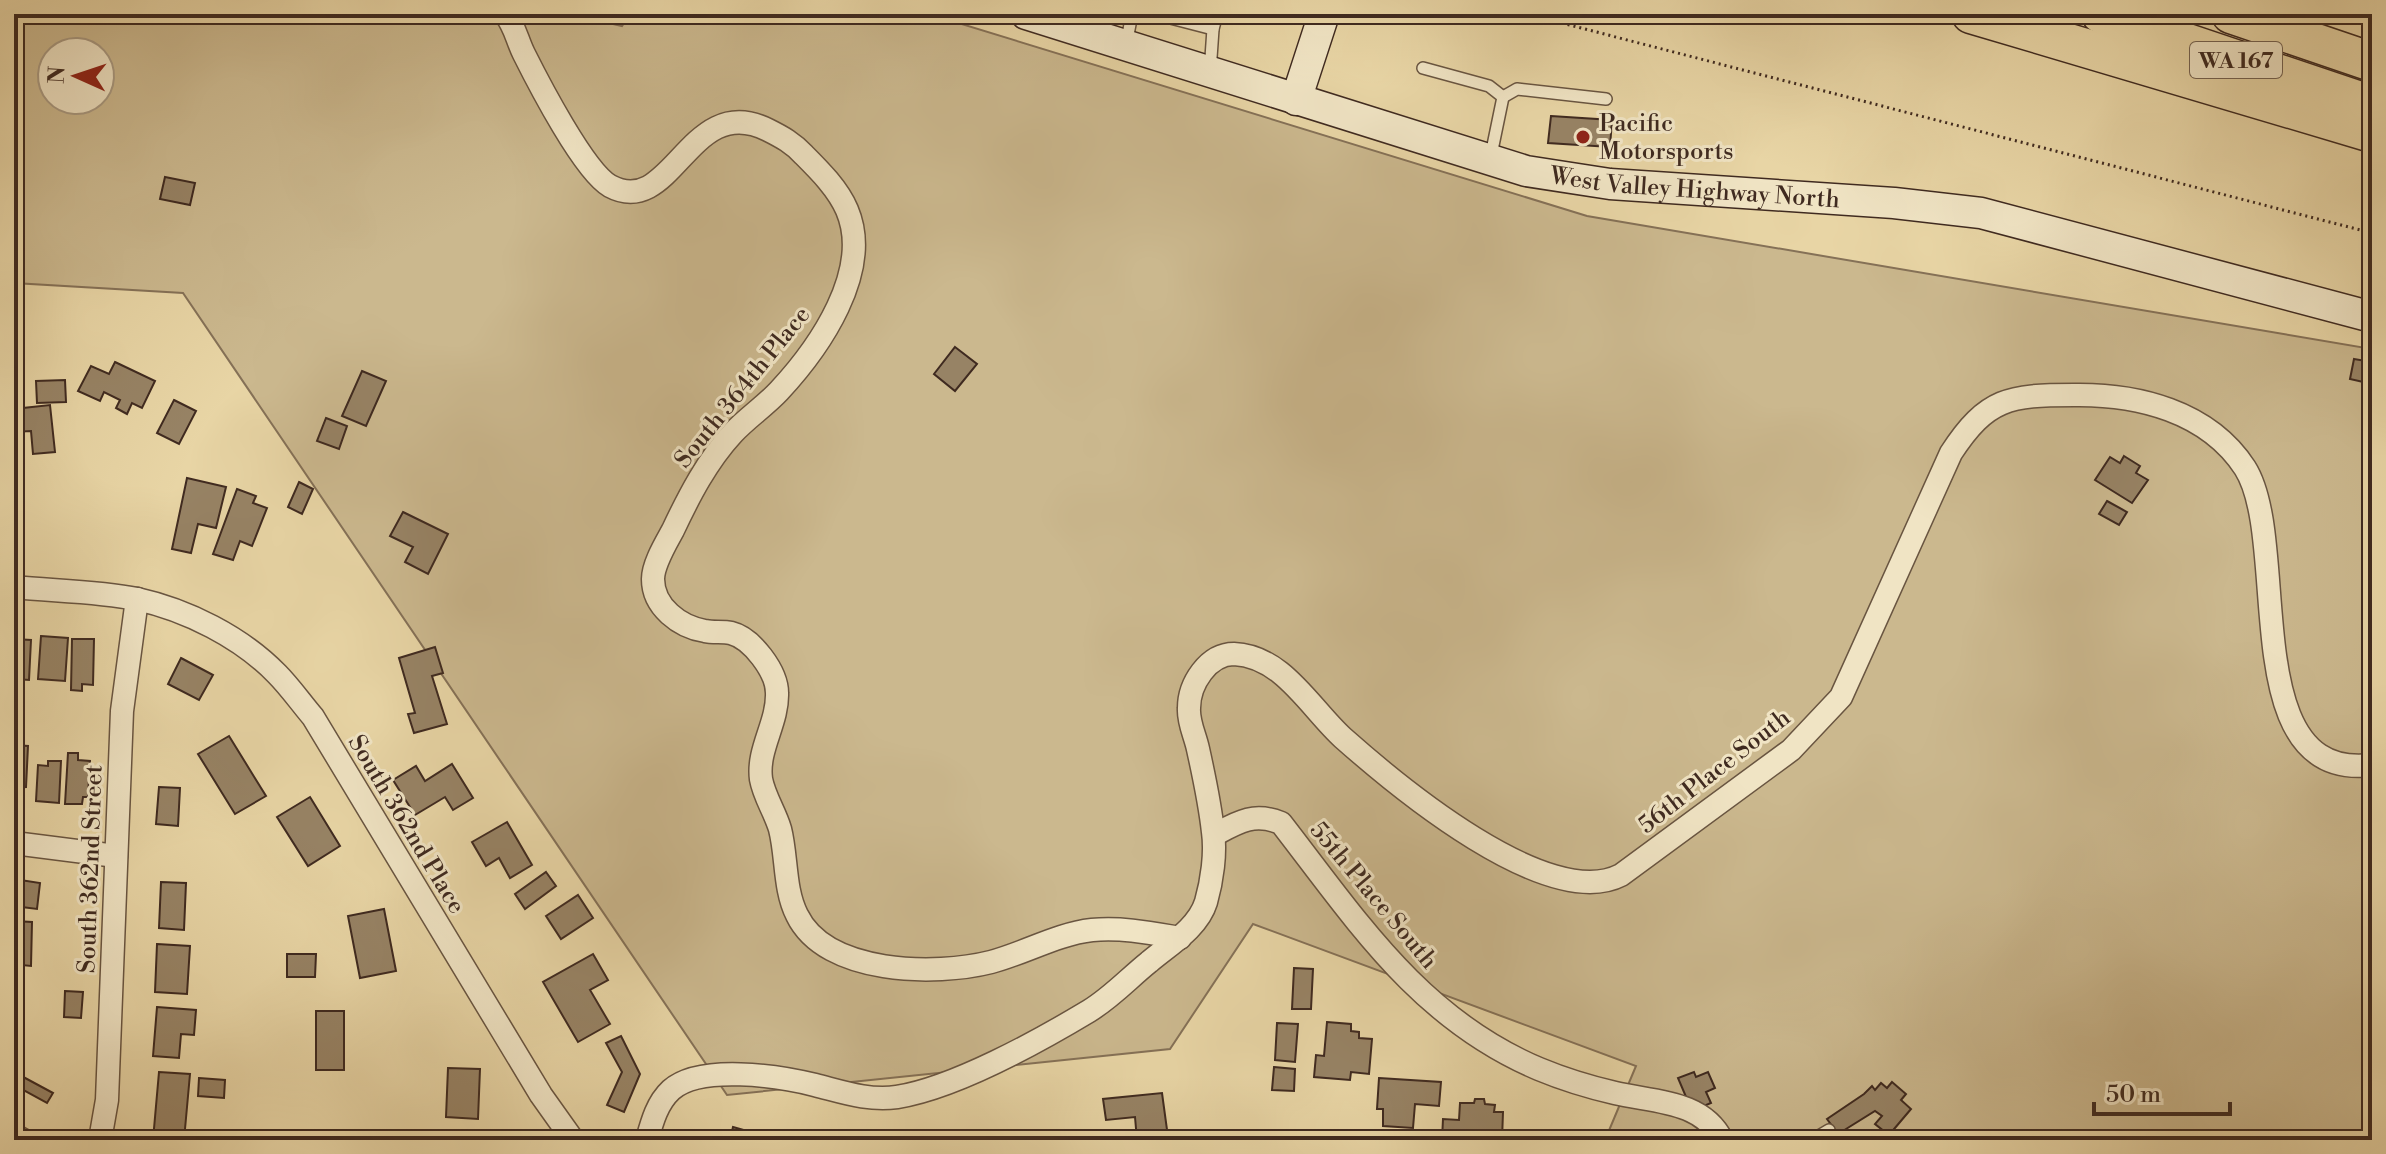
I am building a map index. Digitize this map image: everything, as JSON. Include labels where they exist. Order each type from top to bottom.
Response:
[{"type":"highway","points":[[1971,14],[2372,133]]},
{"type":"highway","name":"WA 167","points":[[2101,14],[2372,105]]},
{"type":"highway","name":"WA 167","points":[[2231,14],[2372,62]]},
{"type":"highway","points":[[2306,14],[2372,42]]},
{"type":"main road","name":"West Valley Highway North","points":[[1026,14],[1526,171],[1585,181],[1894,203],[1981,213],[2372,317]]},
{"type":"main road","points":[[1296,100],[1324,14]]},
{"type":"street","name":"South 364th Place","points":[[505,14],[586,163],[601,180],[615,188],[645,190],[658,182],[690,146],[707,133],[728,122],[750,121],[791,142],[834,188],[847,209],[854,244],[854,266],[825,331],[781,389],[733,433],[703,471],[664,548],[653,579],[660,600],[671,618],[701,631],[735,633],[767,661],[778,689],[774,719],[761,755],[761,781],[779,827],[795,913],[805,928],[819,942],[836,952],[866,963],[909,968],[949,968],[987,963],[1091,930],[1139,931],[1180,938]]},
{"type":"street","name":"56th Place South","points":[[1180,938],[1205,905],[1214,835],[1189,719],[1189,704],[1196,682],[1205,668],[1220,657],[1237,655],[1276,668],[1339,734],[1380,769],[1437,812],[1501,854],[1564,879],[1597,882],[1615,879],[1791,750],[1841,697],[1951,453],[1975,419],[1996,405],[2026,398],[2093,395],[2129,398],[2174,411],[2195,422],[2222,444],[2244,468],[2253,485],[2265,539],[2280,686],[2293,726],[2310,748],[2331,761],[2356,766],[2372,765]]},
{"type":"street","name":"South 362nd Place","points":[[14,587],[137,599],[206,623],[277,673],[313,717],[541,1095],[573,1140]]},
{"type":"street","name":"South 362nd Street","points":[[100,1140],[107,1100],[122,711],[137,599]]},
{"type":"street","name":"55th Place South","points":[[1214,835],[1243,819],[1266,817],[1281,823],[1383,955],[1454,1020],[1507,1054],[1540,1069],[1616,1094],[1684,1108],[1716,1131]]},
{"type":"street","points":[[14,843],[116,856]]},
{"type":"street","points":[[647,1140],[656,1113],[668,1093],[687,1080],[701,1076],[739,1075],[778,1079],[877,1098],[908,1095],[949,1081],[993,1062],[1094,1008],[1180,938]]},
{"type":"street","points":[[14,1135],[23,1140]]},
{"type":"lane","points":[[1126,46],[1132,14]]},
{"type":"lane","points":[[1155,14],[1213,29]]},
{"type":"lane","points":[[1210,72],[1217,14]]},
{"type":"lane","points":[[1423,68],[1489,86],[1503,97]]},
{"type":"lane","points":[[1490,160],[1503,97],[1517,89],[1606,99]]},
{"type":"lane","points":[[1812,1140],[1829,1130]]},
{"type":"path","points":[[1527,14],[2372,233]]},
{"type":"shaded area","points":[[14,14],[570,14],[622,26],[630,14],[929,14],[1587,216],[2372,349],[2372,1140],[1605,1140],[1636,1066],[1253,924],[1170,1049],[727,1095],[183,293],[14,283]]},
{"type":"building","points":[[1551,116],[1612,120],[1610,147],[1548,143]]},
{"type":"building","points":[[165,177],[195,183],[190,205],[160,199]]},
{"type":"building","points":[[955,347],[977,364],[955,391],[934,374]]},
{"type":"building","points":[[2354,359],[2372,362],[2372,384],[2350,379]]},
{"type":"building","points":[[115,362],[155,381],[142,408],[132,403],[127,414],[116,408],[120,400],[104,392],[100,401],[78,391],[91,366],[109,374]]},
{"type":"building","points":[[362,371],[386,381],[366,426],[342,416]]},
{"type":"building","points":[[65,380],[66,402],[37,403],[36,381]]},
{"type":"building","points":[[174,400],[196,411],[179,444],[157,433]]},
{"type":"building","points":[[50,405],[55,452],[33,454],[31,431],[14,432],[14,409]]},
{"type":"building","points":[[326,418],[347,426],[339,449],[317,441]]},
{"type":"building","points":[[2124,456],[2140,466],[2136,473],[2148,480],[2132,503],[2095,480],[2110,457],[2120,463]]},
{"type":"building","points":[[187,478],[226,487],[216,528],[198,524],[191,553],[172,549]]},
{"type":"building","points":[[299,482],[313,489],[302,514],[288,507]]},
{"type":"building","points":[[237,489],[256,496],[253,503],[267,508],[252,546],[240,541],[233,560],[213,554]]},
{"type":"building","points":[[2107,501],[2127,512],[2119,525],[2099,514]]},
{"type":"building","points":[[403,512],[448,534],[428,574],[405,562],[413,547],[390,536]]},
{"type":"building","points":[[41,636],[68,638],[65,681],[38,679]]},
{"type":"building","points":[[14,639],[31,640],[29,680],[16,679],[14,675]]},
{"type":"building","points":[[72,639],[94,639],[93,685],[82,684],[82,691],[71,690]]},
{"type":"building","points":[[435,647],[443,673],[432,676],[447,724],[414,733],[408,714],[415,713],[399,658]]},
{"type":"building","points":[[181,658],[213,675],[199,700],[168,684]]},
{"type":"building","points":[[229,736],[266,796],[235,814],[198,754]]},
{"type":"building","points":[[14,745],[28,746],[26,787],[14,788]]},
{"type":"building","points":[[68,753],[78,753],[78,760],[90,761],[88,797],[83,797],[82,804],[65,804]]},
{"type":"building","points":[[48,761],[61,761],[59,803],[36,801],[38,765],[48,766]]},
{"type":"building","points":[[452,764],[473,798],[453,810],[445,797],[415,815],[393,780],[416,766],[425,781]]},
{"type":"building","points":[[159,787],[180,788],[178,826],[156,824]]},
{"type":"building","points":[[310,797],[340,846],[308,866],[277,817]]},
{"type":"building","points":[[507,822],[532,865],[510,878],[499,858],[486,866],[472,842]]},
{"type":"building","points":[[546,872],[556,886],[525,909],[515,894]]},
{"type":"building","points":[[14,879],[40,883],[37,909],[14,906]]},
{"type":"building","points":[[161,882],[186,883],[184,930],[159,928]]},
{"type":"building","points":[[578,895],[593,918],[561,939],[546,916]]},
{"type":"building","points":[[384,909],[396,971],[360,978],[348,916]]},
{"type":"building","points":[[14,921],[32,922],[31,966],[22,965],[22,990],[14,990]]},
{"type":"building","points":[[157,944],[190,946],[187,994],[155,992]]},
{"type":"building","points":[[287,954],[316,954],[315,977],[287,977]]},
{"type":"building","points":[[593,954],[608,980],[590,990],[610,1024],[578,1042],[543,982]]},
{"type":"building","points":[[1294,968],[1313,969],[1311,1009],[1292,1009]]},
{"type":"building","points":[[65,991],[83,992],[81,1018],[64,1017]]},
{"type":"building","points":[[157,1007],[196,1010],[194,1035],[181,1034],[179,1058],[153,1056]]},
{"type":"building","points":[[316,1011],[344,1011],[344,1070],[316,1070]]},
{"type":"building","points":[[1327,1022],[1351,1024],[1351,1031],[1359,1032],[1359,1038],[1372,1039],[1369,1074],[1351,1072],[1350,1080],[1314,1077],[1316,1055],[1324,1056]]},
{"type":"building","points":[[1277,1023],[1298,1024],[1295,1062],[1275,1060]]},
{"type":"building","points":[[621,1036],[640,1074],[624,1112],[607,1105],[622,1072],[606,1043]]},
{"type":"building","points":[[1274,1067],[1295,1069],[1294,1091],[1272,1090]]},
{"type":"building","points":[[448,1068],[480,1069],[478,1119],[446,1117]]},
{"type":"building","points":[[14,1072],[53,1093],[47,1103],[14,1085]]},
{"type":"building","points":[[159,1072],[190,1074],[184,1140],[153,1140]]},
{"type":"building","points":[[1694,1072],[1696,1077],[1708,1072],[1715,1088],[1706,1092],[1711,1103],[1692,1111],[1678,1078]]},
{"type":"building","points":[[199,1078],[225,1080],[224,1098],[198,1096]]},
{"type":"building","points":[[1379,1078],[1441,1082],[1439,1106],[1415,1104],[1413,1128],[1383,1126],[1383,1109],[1377,1109]]},
{"type":"building","points":[[1892,1082],[1906,1094],[1901,1100],[1911,1109],[1889,1135],[1875,1124],[1882,1116],[1875,1111],[1838,1134],[1827,1119],[1872,1086],[1875,1090],[1881,1083],[1887,1088]]},
{"type":"building","points":[[1162,1093],[1168,1137],[1137,1140],[1135,1117],[1106,1120],[1103,1099]]},
{"type":"building","points":[[1475,1099],[1484,1099],[1485,1104],[1495,1105],[1494,1112],[1503,1112],[1502,1140],[1442,1140],[1443,1119],[1459,1120],[1460,1103],[1474,1103]]},
{"type":"building","points":[[733,1127],[775,1139],[775,1140],[730,1140]]},
{"type":"building","points":[[1010,1130],[1037,1130],[1037,1140],[1010,1140]]},
{"type":"building","points":[[304,1132],[358,1134],[357,1140],[304,1140]]},
{"type":"building","points":[[254,1134],[283,1135],[283,1140],[253,1140]]},
{"type":"building","points":[[490,1134],[527,1136],[527,1140],[489,1140]]},
{"type":"place","name":"Pacific Motorsports","points":[[1583,137]]}]
